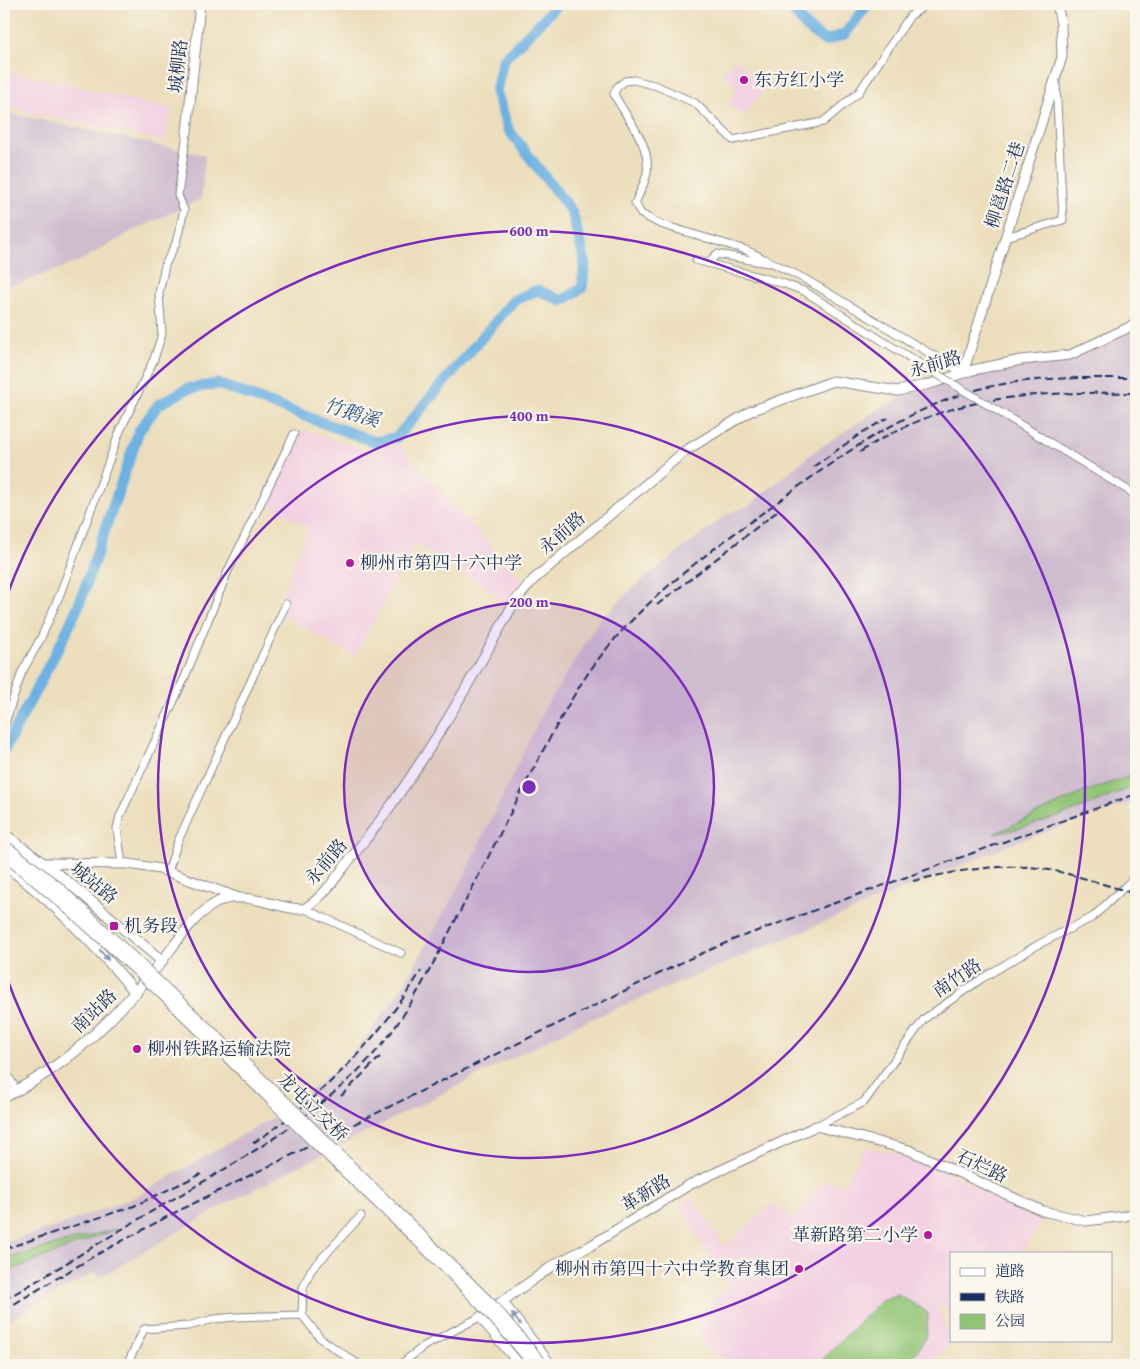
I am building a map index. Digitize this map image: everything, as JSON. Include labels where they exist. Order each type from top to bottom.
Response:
[{"type":"main road","name":"城站路","points":[[4,834],[43,863],[162,961]]},
{"type":"main road","name":"龙屯立交桥","points":[[4,845],[72,900],[282,1098],[494,1307],[543,1365]]},
{"type":"main road","name":"龙屯立交桥","points":[[4,855],[52,893],[212,1043],[481,1304],[534,1365]]},
{"type":"main road","points":[[4,864],[70,918],[136,992]]},
{"type":"main road","name":"南站路","points":[[4,1097],[30,1084],[96,1035],[162,961]]},
{"type":"main road","name":"南站路","points":[[8,1087],[27,1078],[40,1075]]},
{"type":"street","name":"城柳路","points":[[188,132],[200,4]]},
{"type":"street","points":[[927,4],[910,16],[859,92],[823,122],[733,140],[695,104],[658,86],[634,80],[625,81],[617,87],[614,94],[645,145],[647,174],[636,203],[641,214],[660,224],[746,250],[776,264],[805,279],[963,373]]},
{"type":"street","name":"柳邕路二巷","points":[[963,373],[1062,58],[1061,24],[1057,4]]},
{"type":"street","points":[[1006,237],[1063,220],[1055,78]]},
{"type":"street","points":[[4,726],[22,672],[60,594],[120,430],[154,359],[162,334],[159,293],[164,265],[176,243],[184,210],[178,196],[188,132]]},
{"type":"street","points":[[708,263],[717,254],[776,264]]},
{"type":"street","points":[[696,260],[782,283],[804,291],[1136,495]]},
{"type":"street","name":"永前路","points":[[162,961],[202,914],[216,902],[236,897],[263,900],[293,910],[305,909],[320,896],[379,824],[424,759],[515,601],[533,580],[685,451],[751,411],[833,381],[898,391],[963,373],[1021,360],[1070,355],[1136,324]]},
{"type":"street","points":[[122,864],[117,828],[120,816],[185,677],[228,571],[294,434]]},
{"type":"street","points":[[168,872],[178,841],[286,604]]},
{"type":"street","points":[[43,863],[122,864],[168,872],[236,897]]},
{"type":"street","name":"南竹路","points":[[816,1126],[864,1102],[924,1019],[990,974],[1041,943],[1093,917],[1136,876]]},
{"type":"street","points":[[305,909],[401,953]]},
{"type":"street","points":[[4,1070],[8,1087]]},
{"type":"street","name":"石烂路","points":[[816,1126],[909,1150],[1043,1211],[1086,1221],[1125,1216],[1136,1212]]},
{"type":"street","name":"革新路","points":[[480,1317],[554,1264],[598,1241],[689,1185],[816,1126]]},
{"type":"street","points":[[359,1365],[321,1339],[302,1315],[303,1288],[311,1270],[360,1216]]},
{"type":"street","points":[[502,1302],[551,1365]]},
{"type":"street","points":[[127,1365],[144,1329],[188,1326],[214,1319],[235,1317],[302,1315]]},
{"type":"street","points":[[400,1365],[424,1346],[480,1317],[520,1365]]},
{"type":"shaded area","name":"东方红小学","points":[[736,59],[766,88],[744,116],[727,104],[738,88],[722,73]]},
{"type":"shaded area","points":[[4,70],[172,109],[165,141],[4,107]]},
{"type":"shaded area","points":[[4,112],[205,155],[201,199],[133,231],[78,262],[18,284],[4,286]]},
{"type":"shaded area","points":[[1136,328],[1136,801],[1022,840],[577,1025],[229,1202],[99,1278],[95,1272],[4,1323],[4,1242],[52,1228],[135,1197],[268,1120],[305,1095],[338,1068],[360,1045],[399,993],[459,886],[545,708],[599,621],[636,585],[728,513],[748,506],[816,450],[871,414],[907,394],[1027,363],[1068,361]]},
{"type":"shaded area","name":"柳州市第四十六中学","points":[[303,430],[372,452],[398,444],[524,582],[507,602],[416,543],[355,656],[276,611],[308,528],[268,504]]},
{"type":"shaded area","points":[[864,1147],[908,1156],[1045,1217],[1022,1252],[950,1252],[950,1309],[936,1301],[951,1344],[927,1365],[733,1365],[702,1346],[697,1316],[728,1288],[679,1206],[692,1197],[725,1247],[771,1204],[794,1218],[824,1180],[844,1186]]},
{"type":"green space","points":[[1136,774],[1136,785],[1101,800],[1066,814],[994,834],[1084,792]]},
{"type":"green space","points":[[116,1229],[4,1273],[4,1259]]},
{"type":"green space","points":[[898,1294],[928,1313],[927,1330],[923,1342],[920,1348],[904,1365],[817,1365],[881,1300]]},
{"type":"waterway","name":"竹鹅溪","points":[[4,750],[64,637],[80,602],[139,431],[158,405],[187,389],[218,384],[375,442],[397,437],[514,300],[538,290],[562,301],[582,288],[585,263],[572,212],[508,129],[496,91],[503,60],[558,4]]},
{"type":"waterway","name":"竹鹅溪","points":[[788,4],[807,28],[825,41],[845,34],[868,4]]},
{"type":"railway","points":[[4,1300],[271,1140],[328,1098],[355,1074],[379,1048],[411,1004],[529,777],[576,692],[617,636],[641,611],[720,544],[847,453],[896,423],[948,399],[995,385],[1015,382],[1055,379],[1136,378]]},
{"type":"railway","points":[[860,452],[893,432],[926,418],[960,407],[993,400],[1027,396],[1136,393]]},
{"type":"railway","points":[[813,467],[863,432],[888,418]]},
{"type":"railway","points":[[657,605],[779,510]]},
{"type":"railway","points":[[4,1310],[96,1255],[176,1212],[689,959],[735,939],[1136,794]]},
{"type":"railway","points":[[913,881],[970,870],[1028,867],[1069,874],[1136,894]]},
{"type":"railway","points":[[253,1143],[301,1108],[346,1066],[387,1020],[421,971]]},
{"type":"railway","points":[[341,1096],[380,1057]]},
{"type":"railway","points":[[4,1249],[134,1206],[201,1174]]},
{"type":"place","name":"东方红小学","points":[[744,80]]},
{"type":"place","name":"柳州市第四十六中学","points":[[350,563]]},
{"type":"place","name":"机务段","points":[[114,926]]},
{"type":"place","name":"柳州铁路运输法院","points":[[137,1049]]},
{"type":"place","name":"革新路第二小学","points":[[928,1235]]},
{"type":"place","name":"柳州市第四十六中学教育集团","points":[[799,1269]]}]
